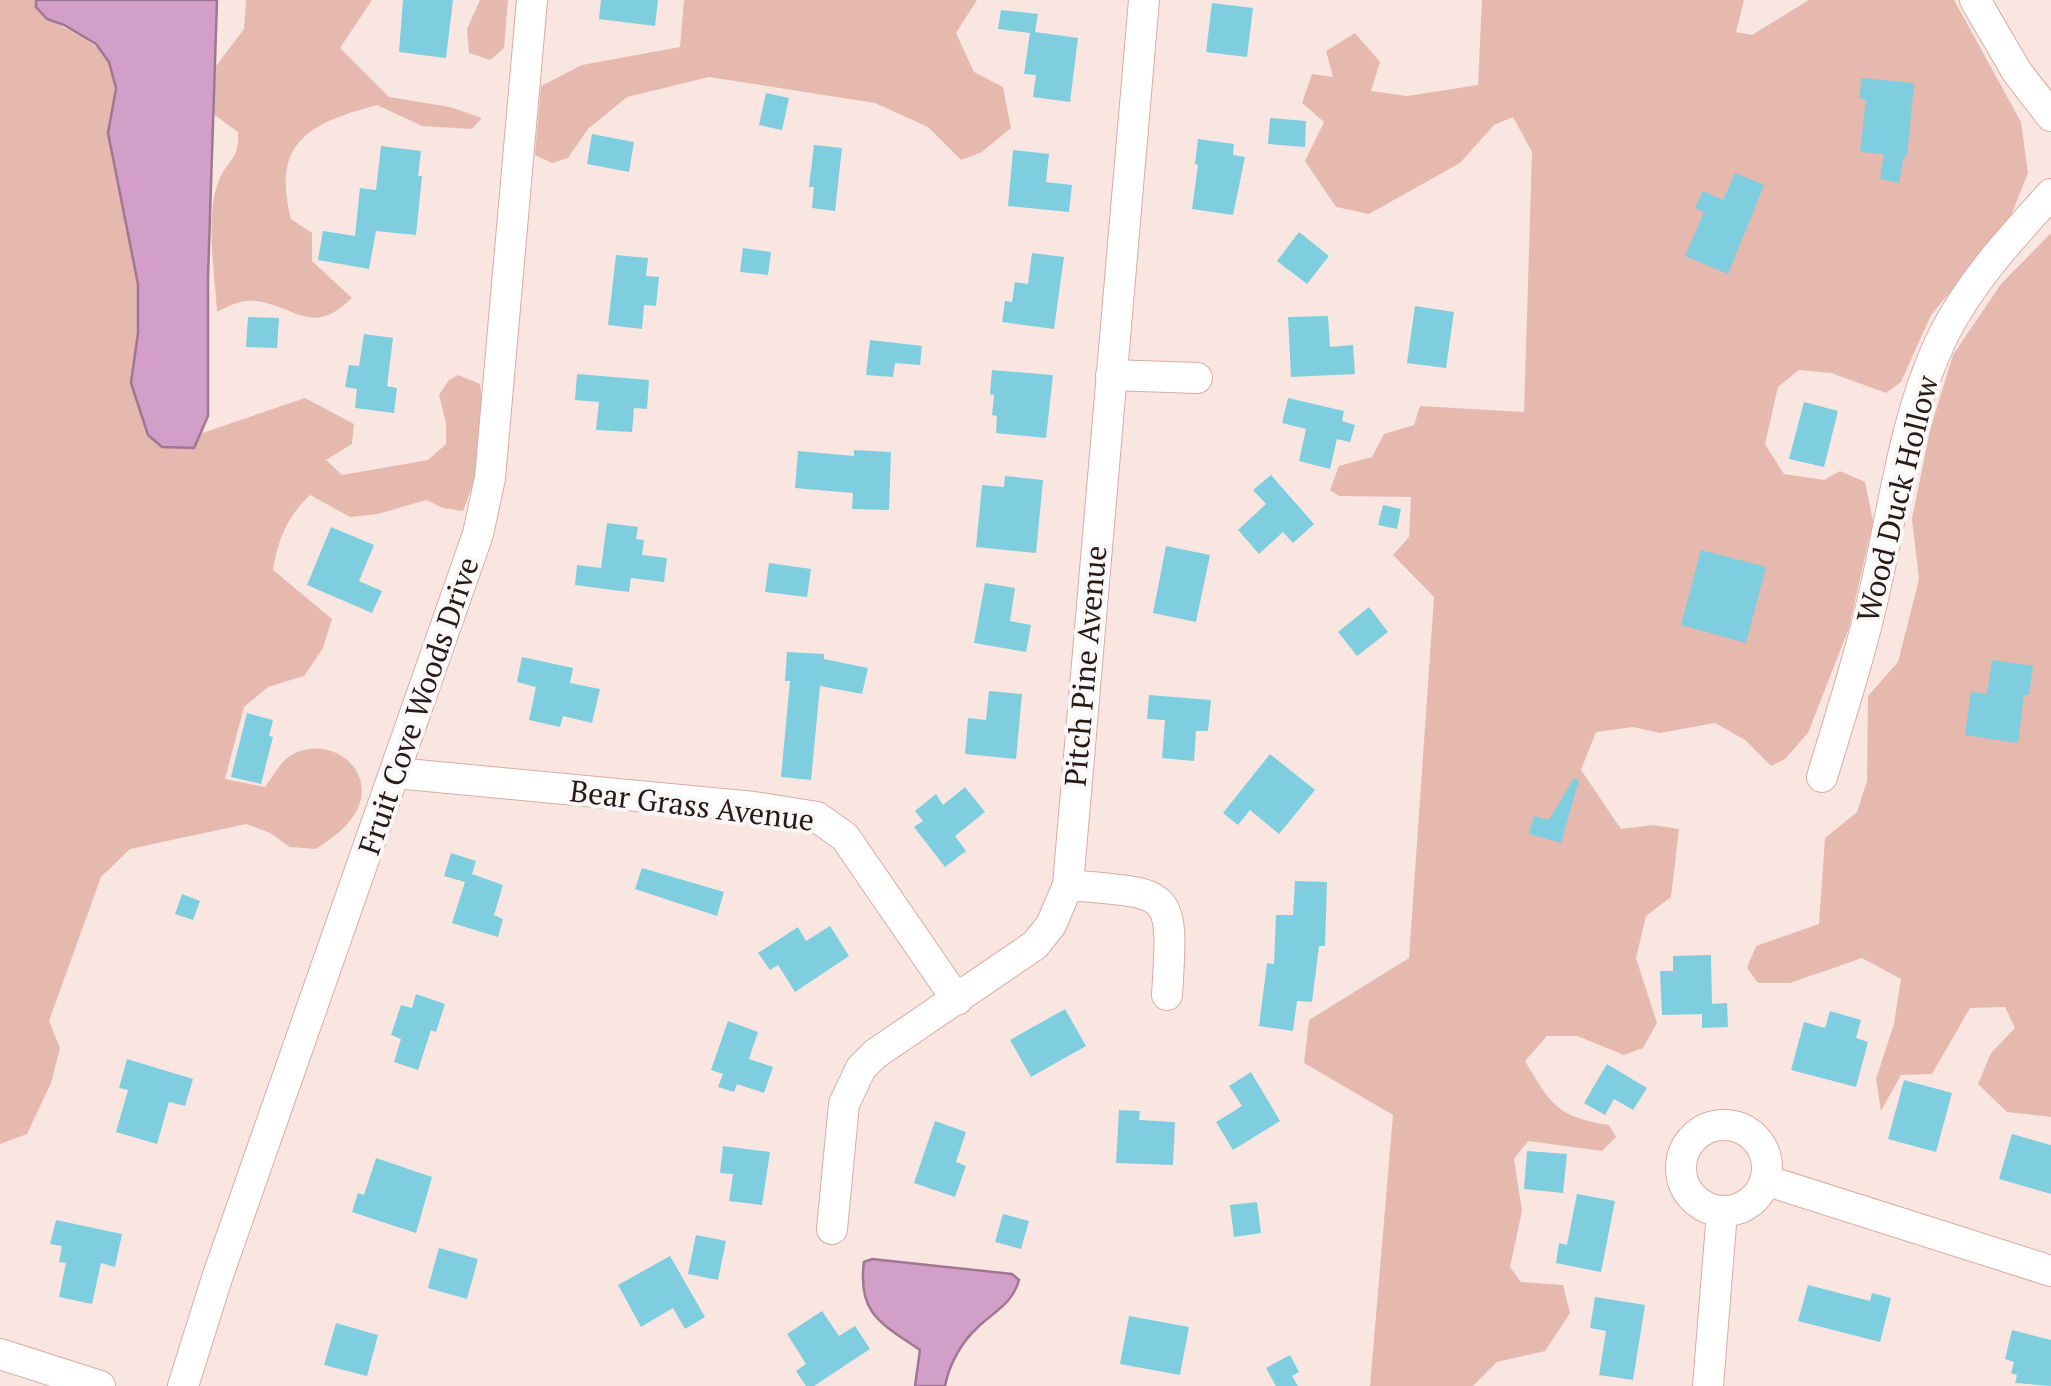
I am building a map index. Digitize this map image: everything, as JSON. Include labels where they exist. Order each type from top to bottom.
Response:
[{"type":"street","name":"Fruit Cove Woods Drive","points":[[183,1386],[217,1278],[465,577],[490,478],[532,0]]},
{"type":"street","name":"Pitch Pine Avenue","points":[[832,1230],[844,1104],[861,1068],[875,1054],[1035,945],[1052,925],[1068,884],[1144,0]]},
{"type":"street","points":[[1975,0],[2017,72],[2051,116]]},
{"type":"street","name":"Wood Duck Hollow","points":[[1822,777],[1864,638],[1911,420],[1930,365],[1965,298],[1999,251],[2051,194]]},
{"type":"street","points":[[1111,374],[1198,378]]},
{"type":"street","name":"Bear Grass Avenue","points":[[396,773],[818,816],[846,836],[957,1000]]},
{"type":"street","points":[[1068,884],[1145,894],[1164,907],[1171,928],[1167,995]]},
{"type":"street","points":[[1714,1125],[1737,1126],[1761,1144],[1766,1154],[1765,1180],[1748,1203],[1722,1212],[1709,1209],[1688,1192],[1683,1180],[1683,1154],[1702,1130],[1714,1125]]},
{"type":"street","points":[[1765,1180],[2051,1272]]},
{"type":"street","points":[[1708,1386],[1722,1212]]},
{"type":"street","points":[[0,1354],[100,1386]]},
{"type":"shaded area","points":[[0,0],[36,0],[47,16],[102,52],[113,72],[109,137],[138,281],[138,335],[148,434],[161,447],[193,448],[202,433],[305,398],[354,424],[352,444],[326,460],[342,475],[428,460],[446,444],[439,395],[449,380],[458,375],[480,384],[483,415],[477,465],[463,511],[426,500],[378,514],[350,517],[310,495],[281,538],[273,570],[332,619],[323,648],[304,676],[268,687],[244,707],[225,779],[265,787],[290,756],[305,750],[334,752],[356,769],[361,782],[356,812],[338,833],[316,849],[290,847],[270,833],[246,824],[130,849],[101,877],[49,1021],[60,1048],[51,1083],[27,1134],[0,1144]]},
{"type":"shaded area","points":[[36,0],[217,0],[208,277],[208,416],[194,448],[162,447],[148,435],[131,383],[138,333],[138,284],[108,133],[116,88],[109,62],[96,44],[47,19],[36,7]]},
{"type":"shaded area","points":[[246,0],[372,0],[340,48],[389,97],[450,107],[482,118],[472,129],[422,126],[377,105],[332,120],[301,140],[287,171],[291,219],[312,233],[312,261],[352,298],[326,316],[305,316],[251,301],[217,312],[212,213],[221,175],[235,155],[238,132],[213,114],[216,66],[244,29]]},
{"type":"shaded area","points":[[480,0],[508,0],[504,48],[490,60],[469,53],[467,29]]},
{"type":"shaded area","points":[[684,0],[977,0],[956,33],[974,72],[1003,87],[1011,128],[982,152],[961,160],[928,127],[875,103],[709,77],[627,97],[588,129],[568,158],[552,163],[535,155],[541,86],[582,65],[680,47]]},
{"type":"shaded area","points":[[1482,0],[1744,0],[1736,32],[1752,35],[1809,0],[1954,0],[2021,122],[2028,173],[2008,223],[1931,315],[1901,382],[1886,393],[1831,373],[1799,370],[1778,387],[1765,444],[1784,474],[1824,480],[1840,471],[1865,482],[1873,521],[1849,628],[1808,733],[1785,759],[1771,766],[1745,740],[1715,723],[1660,733],[1633,727],[1596,732],[1581,770],[1621,829],[1653,825],[1679,829],[1671,897],[1646,916],[1636,958],[1657,1023],[1643,1048],[1624,1055],[1577,1036],[1547,1036],[1525,1061],[1558,1106],[1578,1118],[1609,1125],[1616,1137],[1602,1151],[1528,1141],[1514,1159],[1522,1211],[1510,1267],[1521,1282],[1563,1285],[1570,1313],[1545,1351],[1497,1362],[1473,1386],[1370,1386],[1393,1115],[1304,1063],[1309,1020],[1409,958],[1434,597],[1393,555],[1409,537],[1411,497],[1339,496],[1330,490],[1339,466],[1372,457],[1384,434],[1414,425],[1420,406],[1524,412],[1532,152],[1513,117],[1494,125],[1460,163],[1369,214],[1336,207],[1305,161],[1324,122],[1302,103],[1312,74],[1333,77],[1326,51],[1355,33],[1380,62],[1371,91],[1407,96],[1478,85]]},
{"type":"shaded area","points":[[2051,233],[2051,1117],[2007,1112],[1978,1084],[1991,1053],[2015,1028],[2005,1007],[1970,1008],[1932,1074],[1901,1075],[1881,1111],[1876,1079],[1894,1024],[1901,979],[1862,958],[1790,983],[1758,983],[1747,968],[1756,946],[1819,924],[1825,838],[1857,812],[1867,781],[1868,696],[1898,662],[1919,579],[1912,519],[1930,430],[1953,355],[2001,284]]},
{"type":"shaded area","points":[[872,1259],[1012,1274],[1019,1280],[1007,1302],[965,1341],[945,1386],[915,1386],[920,1350],[875,1316],[864,1294],[864,1262]]},
{"type":"building","points":[[403,0],[453,0],[446,58],[399,52]]},
{"type":"building","points":[[601,0],[658,0],[655,26],[599,19]]},
{"type":"building","points":[[1212,3],[1253,8],[1247,57],[1206,52]]},
{"type":"building","points":[[1001,10],[1038,14],[1035,32],[1078,38],[1070,102],[1033,97],[1036,75],[1024,74],[1030,33],[998,29]]},
{"type":"building","points":[[1862,78],[1914,83],[1907,157],[1904,156],[1899,183],[1880,179],[1884,154],[1860,152],[1866,99],[1859,99]]},
{"type":"building","points":[[766,93],[789,98],[782,130],[759,125]]},
{"type":"building","points":[[1270,118],[1306,121],[1305,147],[1268,144]]},
{"type":"building","points":[[592,134],[634,142],[629,172],[587,164]]},
{"type":"building","points":[[1198,139],[1234,144],[1233,155],[1245,157],[1233,215],[1192,209]]},
{"type":"building","points":[[814,145],[842,148],[835,211],[812,208],[814,187],[809,187]]},
{"type":"building","points":[[381,146],[421,151],[416,235],[376,231],[369,269],[318,260],[323,231],[355,236],[360,188],[376,190]]},
{"type":"building","points":[[1013,150],[1049,154],[1046,182],[1072,185],[1069,212],[1008,206]]},
{"type":"building","points":[[1735,173],[1764,185],[1728,274],[1685,256],[1704,212],[1695,208],[1703,191],[1723,200]]},
{"type":"building","points":[[1299,232],[1329,256],[1307,284],[1277,261]]},
{"type":"building","points":[[743,248],[771,252],[768,275],[740,272]]},
{"type":"building","points":[[1032,253],[1064,257],[1054,329],[1002,322],[1005,301],[1012,302],[1015,282],[1028,284]]},
{"type":"building","points":[[616,255],[648,258],[646,276],[659,277],[656,306],[644,305],[642,329],[608,325]]},
{"type":"building","points":[[1415,306],[1454,312],[1446,368],[1407,363]]},
{"type":"building","points":[[1328,316],[1330,347],[1353,345],[1355,374],[1291,377],[1288,317]]},
{"type":"building","points":[[248,317],[279,318],[277,348],[246,347]]},
{"type":"building","points":[[364,334],[393,338],[387,386],[397,388],[394,413],[355,408],[357,389],[345,387],[349,365],[359,366]]},
{"type":"building","points":[[870,340],[922,346],[920,365],[895,363],[893,377],[866,375]]},
{"type":"building","points":[[992,370],[1053,375],[1046,438],[996,433],[997,416],[992,415],[994,395],[990,394]]},
{"type":"building","points":[[577,374],[649,380],[647,409],[634,408],[632,432],[596,430],[599,402],[575,400]]},
{"type":"building","points":[[1288,398],[1344,411],[1342,421],[1355,425],[1350,442],[1337,439],[1330,469],[1299,461],[1306,429],[1282,423]]},
{"type":"building","points":[[1804,402],[1838,411],[1824,467],[1789,459]]},
{"type":"building","points":[[854,450],[891,452],[889,510],[852,509],[853,493],[795,488],[798,451],[854,456]]},
{"type":"building","points":[[1271,475],[1314,524],[1293,543],[1283,532],[1259,554],[1238,530],[1266,504],[1253,490]]},
{"type":"building","points":[[1005,476],[1043,480],[1036,553],[976,547],[982,485],[1004,487]]},
{"type":"building","points":[[1383,505],[1401,509],[1397,529],[1378,525]]},
{"type":"building","points":[[607,523],[638,527],[636,539],[644,540],[642,555],[667,558],[664,582],[631,578],[629,592],[575,585],[577,565],[601,568]]},
{"type":"building","points":[[331,527],[374,545],[359,581],[382,591],[372,613],[307,585]]},
{"type":"building","points":[[1166,546],[1210,555],[1196,622],[1153,613]]},
{"type":"building","points":[[1701,550],[1766,567],[1746,643],[1681,625]]},
{"type":"building","points":[[769,563],[811,569],[807,597],[765,592]]},
{"type":"building","points":[[985,583],[1015,588],[1010,621],[1031,625],[1026,652],[974,643]]},
{"type":"building","points":[[1369,607],[1388,632],[1357,656],[1338,632]]},
{"type":"building","points":[[787,652],[824,654],[824,659],[868,668],[862,694],[820,686],[811,780],[781,777],[790,681],[785,681]]},
{"type":"building","points":[[522,657],[573,668],[570,683],[600,689],[592,723],[563,716],[560,727],[529,720],[536,687],[517,682]]},
{"type":"building","points":[[1992,660],[2033,666],[2029,695],[2024,695],[2018,743],[1965,735],[1971,692],[1987,694]]},
{"type":"building","points":[[989,691],[1022,694],[1016,759],[965,754],[968,718],[986,720]]},
{"type":"building","points":[[1149,695],[1211,700],[1208,731],[1196,731],[1194,761],[1162,758],[1165,720],[1147,719]]},
{"type":"building","points":[[247,713],[273,720],[269,736],[273,737],[261,784],[231,777]]},
{"type":"building","points":[[1270,754],[1315,790],[1279,834],[1250,810],[1238,825],[1223,813]]},
{"type":"building","points":[[1574,778],[1579,780],[1561,843],[1529,834],[1534,816],[1549,820]]},
{"type":"building","points":[[965,787],[985,812],[955,836],[966,851],[945,867],[914,827],[923,821],[915,811],[936,794],[943,805]]},
{"type":"building","points":[[451,853],[476,861],[472,874],[503,885],[494,915],[503,919],[498,937],[452,923],[465,882],[444,876]]},
{"type":"building","points":[[642,868],[724,892],[717,916],[635,889]]},
{"type":"building","points":[[1295,881],[1327,882],[1325,946],[1319,946],[1312,1002],[1297,1001],[1293,1031],[1259,1026],[1267,963],[1274,964],[1276,915],[1293,915]]},
{"type":"building","points":[[182,894],[200,901],[193,920],[175,914]]},
{"type":"building","points":[[830,926],[849,956],[795,992],[778,965],[770,970],[758,953],[798,927],[806,941]]},
{"type":"building","points":[[1711,955],[1712,1004],[1727,1003],[1728,1027],[1702,1028],[1702,1014],[1662,1015],[1660,971],[1673,971],[1673,956]]},
{"type":"building","points":[[416,994],[445,1004],[436,1032],[431,1030],[418,1070],[394,1062],[401,1039],[391,1035],[401,1005],[412,1008]]},
{"type":"building","points":[[1065,1009],[1086,1046],[1031,1077],[1010,1040]]},
{"type":"building","points":[[1830,1011],[1861,1020],[1856,1038],[1868,1042],[1856,1087],[1791,1070],[1804,1022],[1825,1028]]},
{"type":"building","points":[[728,1021],[758,1032],[749,1059],[773,1067],[764,1093],[737,1084],[734,1092],[718,1087],[723,1074],[711,1070]]},
{"type":"building","points":[[127,1059],[193,1079],[185,1106],[169,1102],[157,1144],[116,1132],[128,1090],[119,1088]]},
{"type":"building","points":[[1607,1064],[1647,1088],[1633,1110],[1614,1099],[1605,1115],[1584,1103]]},
{"type":"building","points":[[1251,1072],[1280,1121],[1233,1150],[1216,1122],[1242,1106],[1229,1086]]},
{"type":"building","points":[[1904,1080],[1952,1093],[1936,1152],[1888,1139]]},
{"type":"building","points":[[1119,1110],[1140,1111],[1139,1120],[1175,1122],[1173,1165],[1116,1163]]},
{"type":"building","points":[[935,1121],[966,1132],[956,1162],[966,1166],[955,1197],[914,1183]]},
{"type":"building","points":[[2012,1134],[2051,1145],[2051,1194],[1999,1179]]},
{"type":"building","points":[[723,1146],[770,1152],[762,1205],[729,1201],[733,1174],[720,1173]]},
{"type":"building","points":[[1527,1151],[1567,1154],[1563,1193],[1524,1189]]},
{"type":"building","points":[[376,1158],[432,1177],[416,1233],[352,1212],[358,1193],[364,1195]]},
{"type":"building","points":[[1577,1194],[1615,1201],[1601,1272],[1556,1263],[1559,1243],[1567,1245]]},
{"type":"building","points":[[1257,1202],[1261,1233],[1234,1237],[1230,1205]]},
{"type":"building","points":[[1003,1214],[1029,1221],[1021,1249],[995,1242]]},
{"type":"building","points":[[56,1220],[122,1234],[115,1267],[101,1263],[92,1304],[59,1297],[66,1263],[59,1262],[62,1246],[50,1244]]},
{"type":"building","points":[[696,1235],[726,1241],[718,1280],[688,1274]]},
{"type":"building","points":[[439,1248],[478,1259],[467,1299],[428,1288]]},
{"type":"building","points":[[670,1256],[705,1317],[685,1329],[673,1308],[641,1327],[618,1285]]},
{"type":"building","points":[[1808,1285],[1870,1301],[1872,1293],[1891,1298],[1880,1342],[1798,1321]]},
{"type":"building","points":[[1595,1297],[1645,1305],[1633,1380],[1599,1375],[1606,1331],[1590,1328]]},
{"type":"building","points":[[822,1311],[839,1336],[855,1326],[870,1349],[814,1386],[806,1386],[796,1371],[806,1364],[787,1334]]},
{"type":"building","points":[[1129,1316],[1189,1327],[1180,1375],[1120,1364]]},
{"type":"building","points":[[336,1323],[378,1335],[367,1376],[324,1365]]},
{"type":"building","points":[[2012,1330],[2051,1340],[2051,1386],[2015,1383],[2017,1375],[2011,1373],[2014,1362],[2005,1359]]},
{"type":"building","points":[[1290,1355],[1299,1372],[1292,1376],[1298,1386],[1276,1386],[1266,1368]]}]
